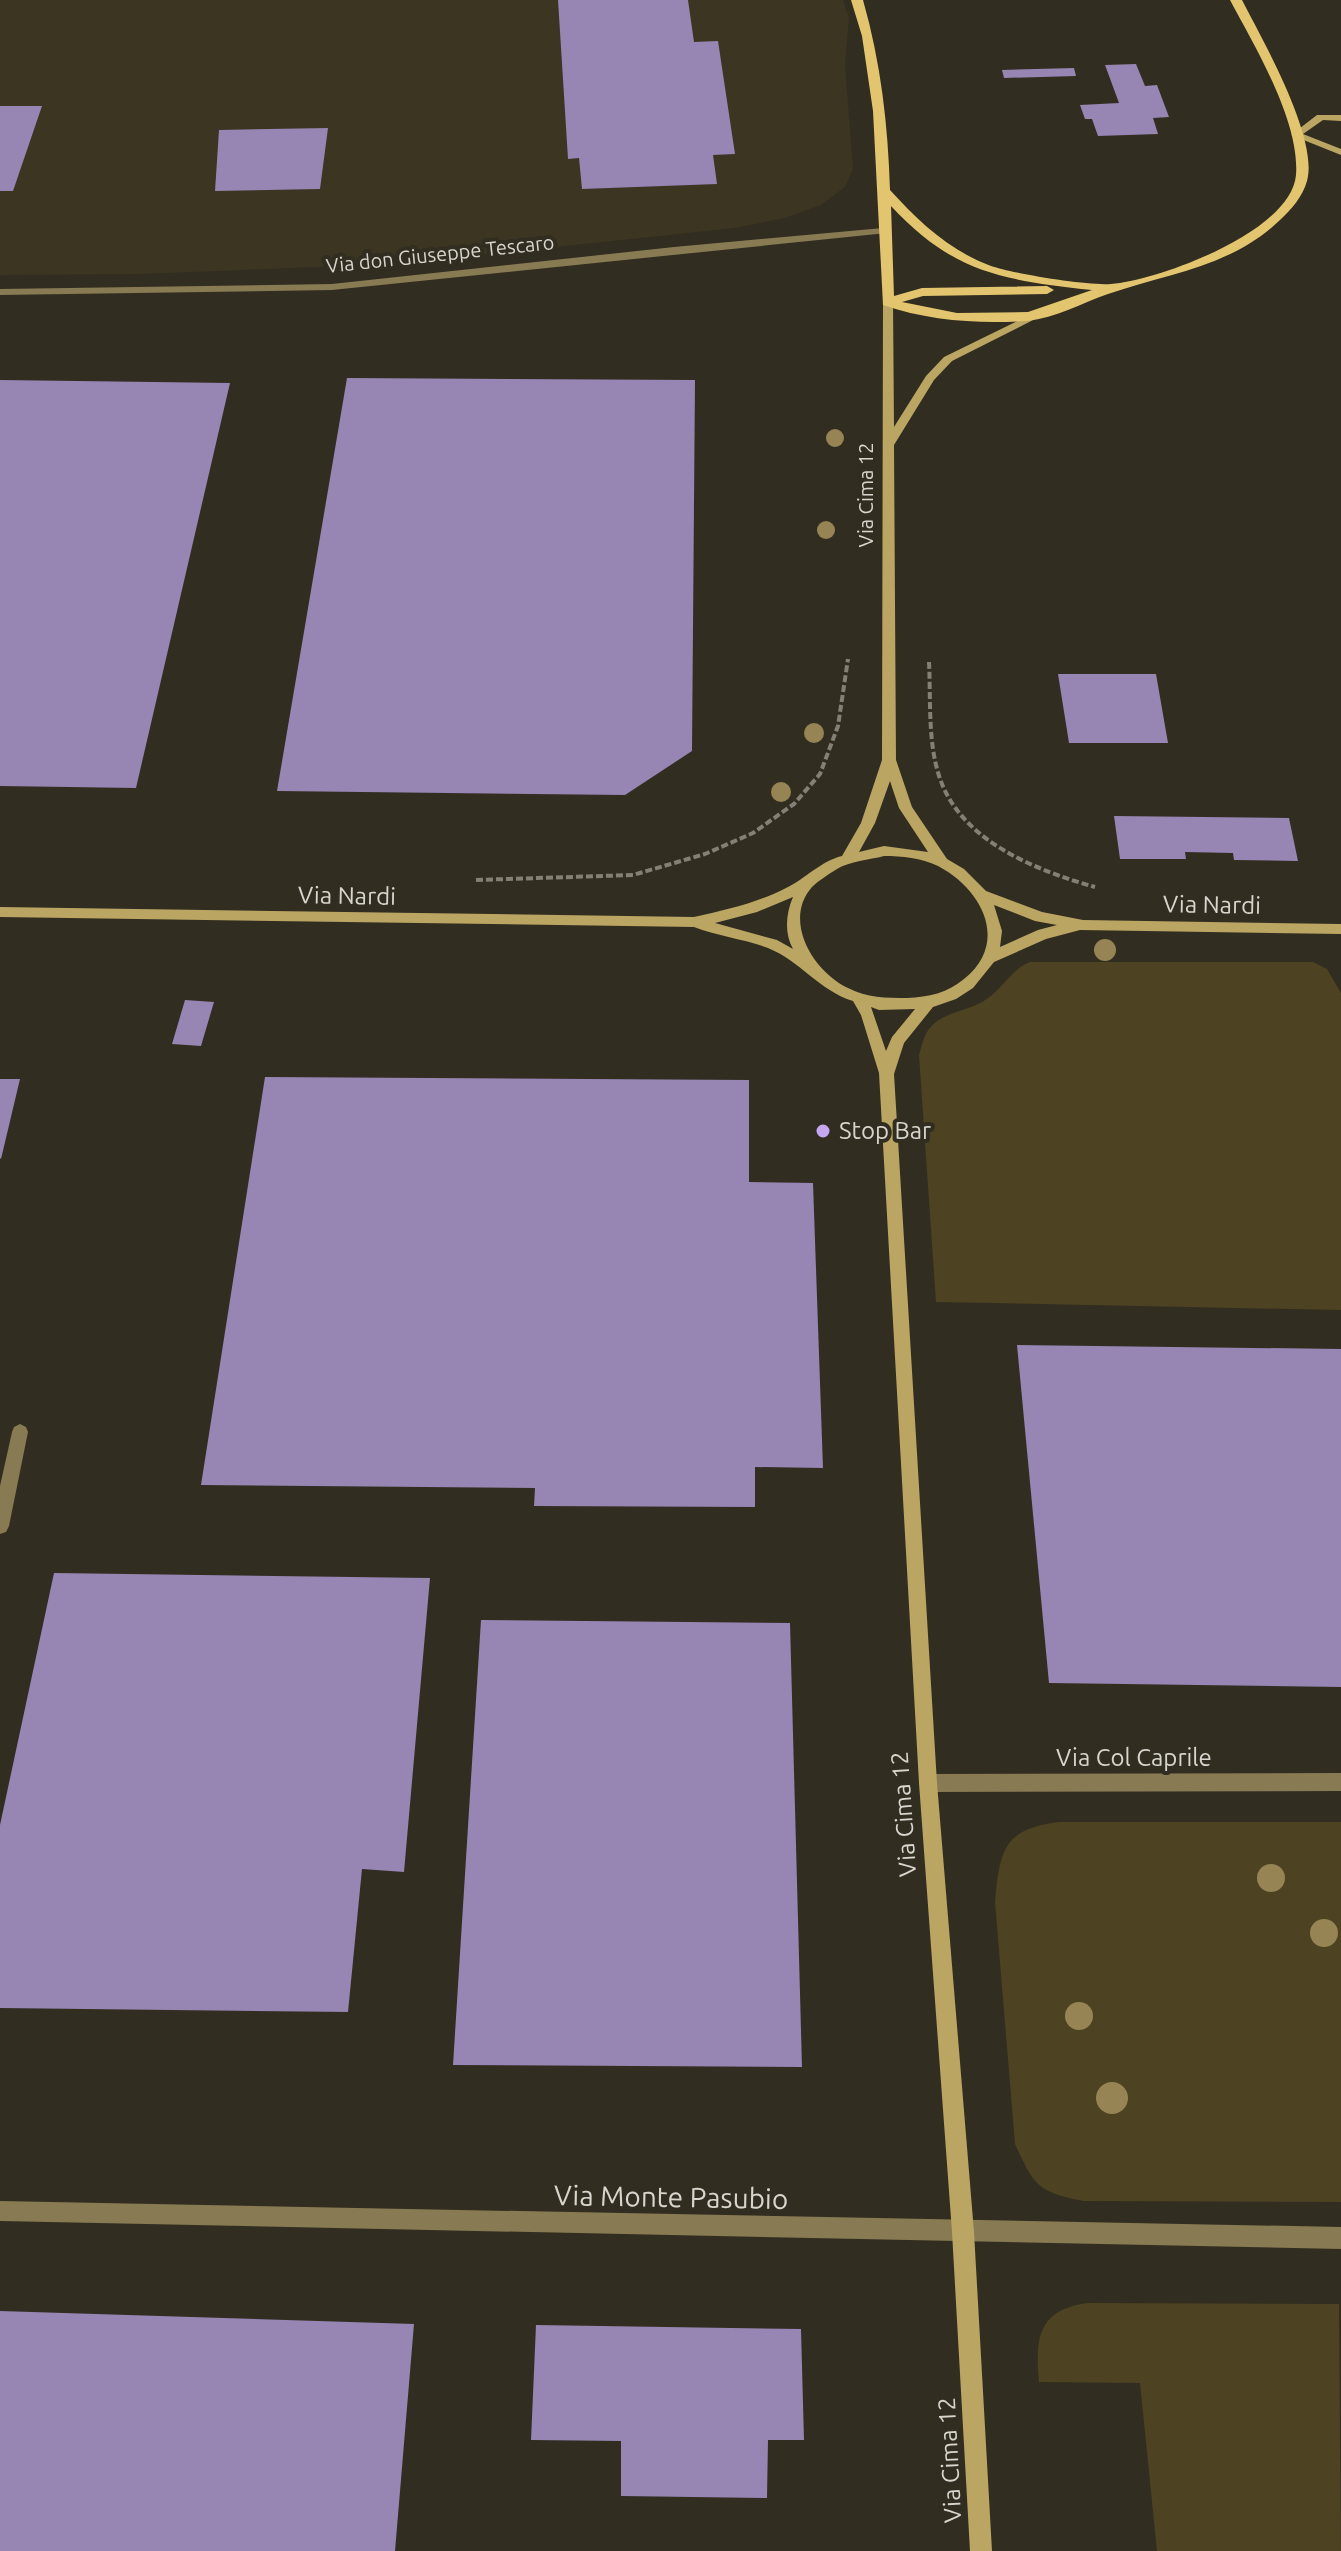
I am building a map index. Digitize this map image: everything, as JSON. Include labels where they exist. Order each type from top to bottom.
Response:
[{"type":"main road","name":"Via Cima 12","points":[[857,0],[865,25],[876,89],[888,302],[889,760]]},
{"type":"main road","points":[[888,446],[930,378],[948,359],[1036,316],[1111,288],[1203,264],[1233,249],[1275,218],[1289,203],[1302,178],[1296,135],[1260,46],[1236,0]]},
{"type":"main road","points":[[1296,135],[1321,117],[1341,118]]},
{"type":"main road","points":[[1296,135],[1341,152]]},
{"type":"main road","points":[[883,190],[916,226],[952,252],[981,267],[1024,277],[1111,288]]},
{"type":"main road","points":[[888,302],[922,292],[1111,288]]},
{"type":"main road","points":[[888,302],[931,315],[1036,316]]},
{"type":"main road","points":[[848,857],[870,821],[889,760]]},
{"type":"main road","points":[[889,760],[906,808],[942,862]]},
{"type":"main road","points":[[694,922],[747,912],[777,901],[825,868],[848,857],[897,851],[942,862],[966,877],[984,896],[996,931],[990,958],[981,973],[969,984],[929,1002],[897,1006],[859,999],[824,982],[805,962],[794,939],[792,915],[807,883]]},
{"type":"main road","points":[[984,896],[1040,917],[1083,925]]},
{"type":"main road","name":"Via Nardi","points":[[0,912],[694,922]]},
{"type":"main road","points":[[694,922],[762,941],[805,962]]},
{"type":"main road","points":[[990,958],[1043,934],[1083,925]]},
{"type":"main road","name":"Via Nardi","points":[[1083,925],[1341,929]]},
{"type":"main road","points":[[859,999],[868,1015],[886,1073]]},
{"type":"main road","points":[[886,1073],[897,1041],[929,1002]]},
{"type":"main road","name":"Via Cima 12","points":[[886,1073],[928,1783],[963,2232],[981,2551]]},
{"type":"street","name":"Via don Giuseppe Tescaro","points":[[0,292],[332,287],[883,231]]},
{"type":"street","points":[[0,1526],[20,1432]]},
{"type":"street","name":"Via Col Caprile","points":[[928,1783],[1341,1782]]},
{"type":"street","name":"Via Monte Pasubio","points":[[0,2211],[1341,2238]]},
{"type":"path","points":[[467,882],[489,878],[633,875],[668,865],[752,832],[784,812],[813,785],[831,747],[843,708],[851,631],[887,632]]},
{"type":"path","points":[[931,691],[941,781],[957,811],[985,836],[1028,865],[1099,888]]},
{"type":"shaded area","points":[[0,0],[843,0],[849,17],[845,65],[853,169],[845,187],[821,205],[785,218],[735,228],[393,264],[140,274],[0,275]]},
{"type":"shaded area","points":[[1030,962],[1313,962],[1327,969],[1341,993],[1341,1310],[936,1302],[919,1055],[932,1025],[982,1002]]},
{"type":"shaded area","points":[[1059,1822],[1341,1822],[1341,2202],[1084,2201],[1047,2190],[1033,2178],[1015,2144],[995,1902],[999,1869],[1008,1845],[1026,1830]]},
{"type":"shaded area","points":[[1087,2303],[1339,2304],[1341,2551],[1157,2551],[1140,2383],[1039,2382],[1038,2352],[1043,2329],[1049,2319],[1058,2312]]},
{"type":"building","points":[[558,0],[688,0],[694,42],[718,41],[735,154],[713,155],[717,184],[582,189],[579,158],[568,159]]},
{"type":"building","points":[[1136,64],[1145,86],[1157,85],[1169,117],[1153,118],[1158,134],[1098,136],[1092,119],[1085,119],[1080,105],[1119,103],[1105,65]]},
{"type":"building","points":[[1074,68],[1076,76],[1004,78],[1002,70]]},
{"type":"building","points":[[0,106],[42,106],[13,191],[0,191]]},
{"type":"building","points":[[328,128],[320,189],[215,191],[219,130]]},
{"type":"building","points":[[347,378],[695,380],[692,751],[625,795],[277,791]]},
{"type":"building","points":[[0,380],[230,383],[136,788],[0,786]]},
{"type":"building","points":[[1058,674],[1156,674],[1168,743],[1069,743]]},
{"type":"building","points":[[1114,816],[1289,818],[1298,861],[1234,860],[1233,853],[1185,852],[1186,859],[1120,859]]},
{"type":"building","points":[[185,1000],[214,1002],[201,1046],[172,1044]]},
{"type":"building","points":[[265,1077],[749,1080],[749,1182],[813,1183],[823,1468],[755,1467],[755,1507],[534,1506],[535,1488],[201,1485]]},
{"type":"building","points":[[0,1079],[20,1079],[1,1159],[0,1158]]},
{"type":"building","points":[[1017,1345],[1341,1349],[1341,1687],[1049,1683]]},
{"type":"building","points":[[54,1573],[430,1578],[404,1872],[362,1869],[348,2012],[0,2008],[0,1825]]},
{"type":"building","points":[[481,1620],[790,1623],[802,2067],[453,2065]]},
{"type":"building","points":[[0,2311],[414,2324],[395,2551],[0,2551]]},
{"type":"building","points":[[536,2325],[801,2329],[804,2440],[768,2440],[767,2498],[621,2496],[621,2441],[531,2440]]},
{"type":"place","name":"Stop Bar","points":[[823,1131]]}]
